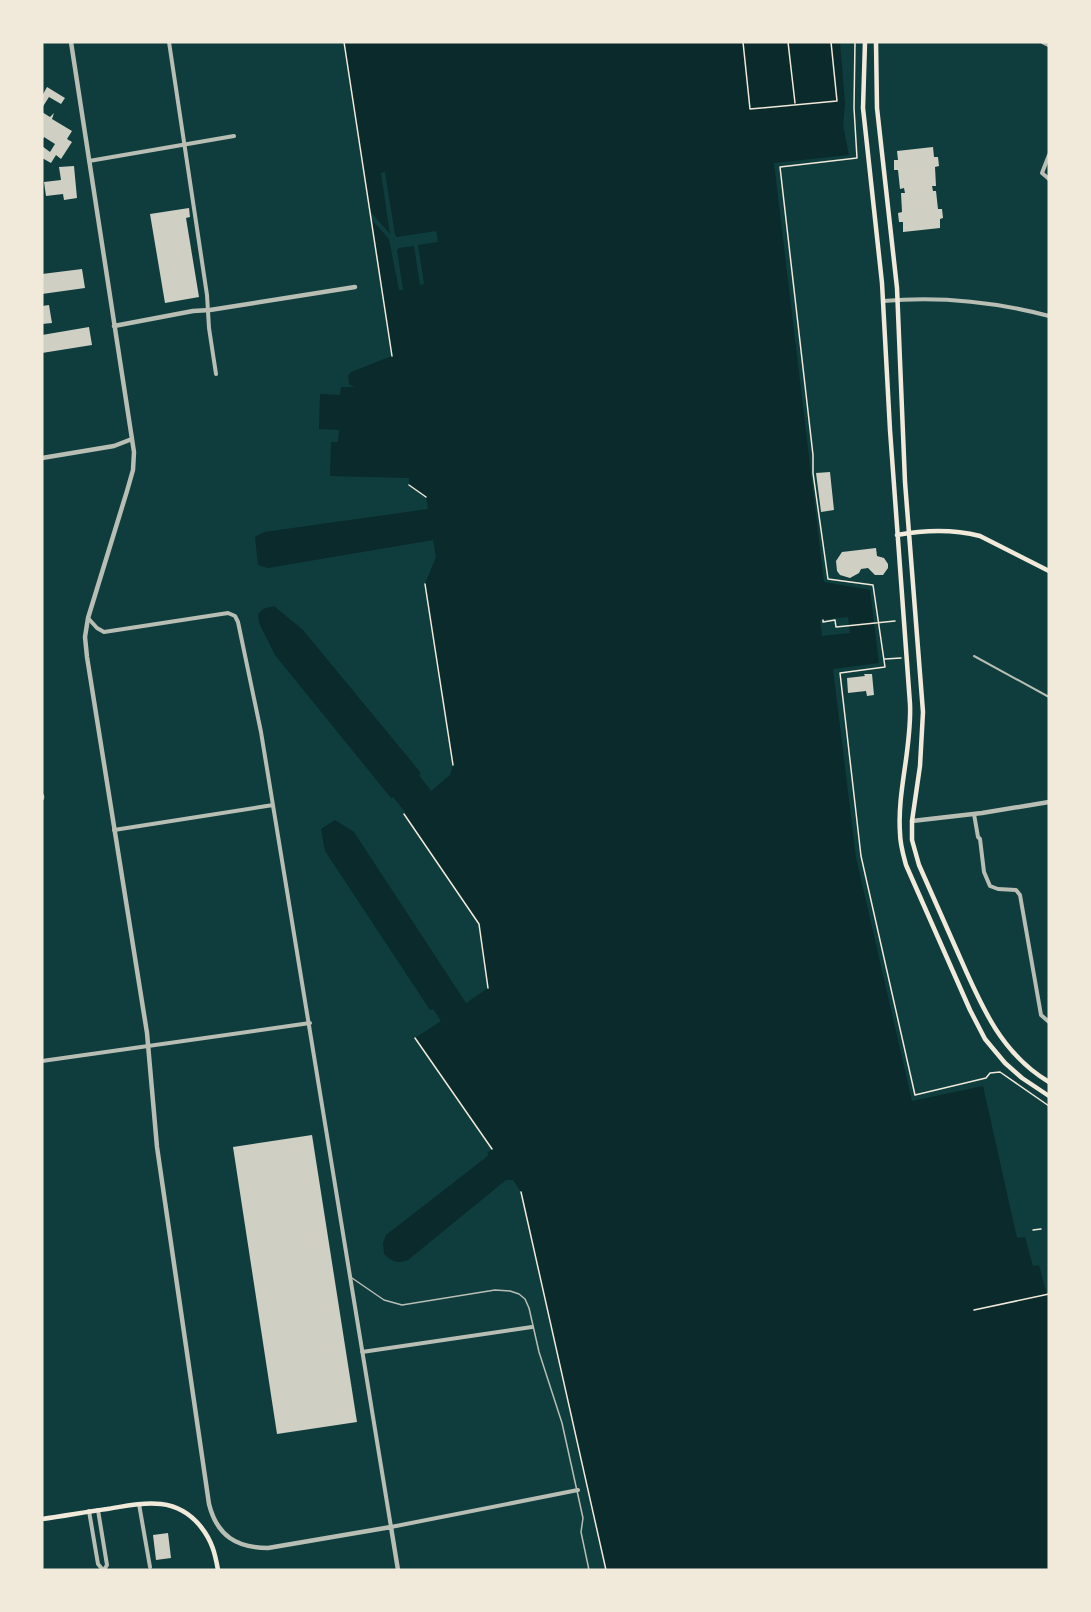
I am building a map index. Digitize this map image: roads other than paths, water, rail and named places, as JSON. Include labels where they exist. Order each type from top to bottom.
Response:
[{"type":"main road","points":[[864,42],[863,108],[883,301],[911,721],[900,822],[902,848],[906,865],[976,1024],[1005,1063],[1022,1078],[1049,1096]]},
{"type":"main road","points":[[876,42],[877,108],[897,300],[902,430],[923,712],[912,840],[919,865],[981,1005],[1014,1055],[1049,1082]]},
{"type":"main road","points":[[897,535],[955,531],[980,536],[1049,571]]},
{"type":"main road","points":[[900,822],[912,821]]},
{"type":"main road","points":[[42,1519],[139,1504],[169,1505],[181,1509],[195,1519],[212,1544],[218,1570]]},
{"type":"street","points":[[71,42],[134,452],[131,478],[88,618],[87,657],[148,1045],[157,1147],[211,1513],[222,1530],[235,1543],[260,1548],[391,1527],[578,1490]]},
{"type":"street","points":[[169,42],[210,310],[209,328],[216,374]]},
{"type":"street","points":[[1043,42],[1049,45]]},
{"type":"street","points":[[88,161],[234,136]]},
{"type":"street","points":[[1049,155],[1042,173],[1049,179]]},
{"type":"street","points":[[114,326],[193,311],[354,286]]},
{"type":"street","points":[[883,301],[976,302],[1049,316]]},
{"type":"street","points":[[42,458],[114,446],[132,439]]},
{"type":"street","points":[[88,618],[104,632],[228,613],[235,616],[238,622],[261,732],[398,1570]]},
{"type":"street","points":[[974,656],[1049,697]]},
{"type":"street","points":[[912,821],[1049,802]]},
{"type":"street","points":[[114,830],[273,805]]},
{"type":"street","points":[[974,814],[978,837],[981,838],[984,872],[990,886],[1016,890],[1020,895],[1041,1015],[1049,1022]]},
{"type":"street","points":[[42,1061],[310,1023]]},
{"type":"street","points":[[362,1352],[532,1327]]},
{"type":"street","points":[[139,1504],[150,1567]]},
{"type":"street","points":[[89,1511],[98,1564],[103,1570],[107,1565],[98,1510]]},
{"type":"lane","points":[[350,1277],[384,1300],[402,1305],[495,1290],[510,1291],[525,1299],[538,1352],[562,1423],[578,1490],[583,1518],[581,1532],[589,1570]]},
{"type":"water","points":[[344,42],[840,42],[845,102],[843,126],[849,155],[774,163],[824,582],[870,590],[879,663],[833,669],[856,857],[912,1101],[983,1086],[1017,1238],[1025,1237],[1033,1266],[1039,1265],[1049,1302],[1049,1570],[606,1570],[521,1192],[513,1180],[506,1180],[408,1260],[395,1262],[384,1254],[383,1243],[386,1235],[489,1155],[487,1153],[492,1149],[415,1038],[441,1021],[433,1009],[430,1010],[325,851],[321,829],[335,820],[354,832],[466,1003],[488,988],[479,924],[404,814],[405,812],[393,797],[391,798],[275,655],[259,623],[258,614],[263,609],[274,606],[303,630],[421,773],[419,775],[431,791],[450,775],[453,765],[425,584],[436,557],[433,540],[268,568],[258,565],[255,537],[264,532],[428,509],[426,497],[409,485],[409,478],[330,476],[331,442],[338,442],[339,430],[319,429],[320,394],[340,395],[341,387],[354,387],[349,384],[348,376],[351,372],[392,356]]}]
